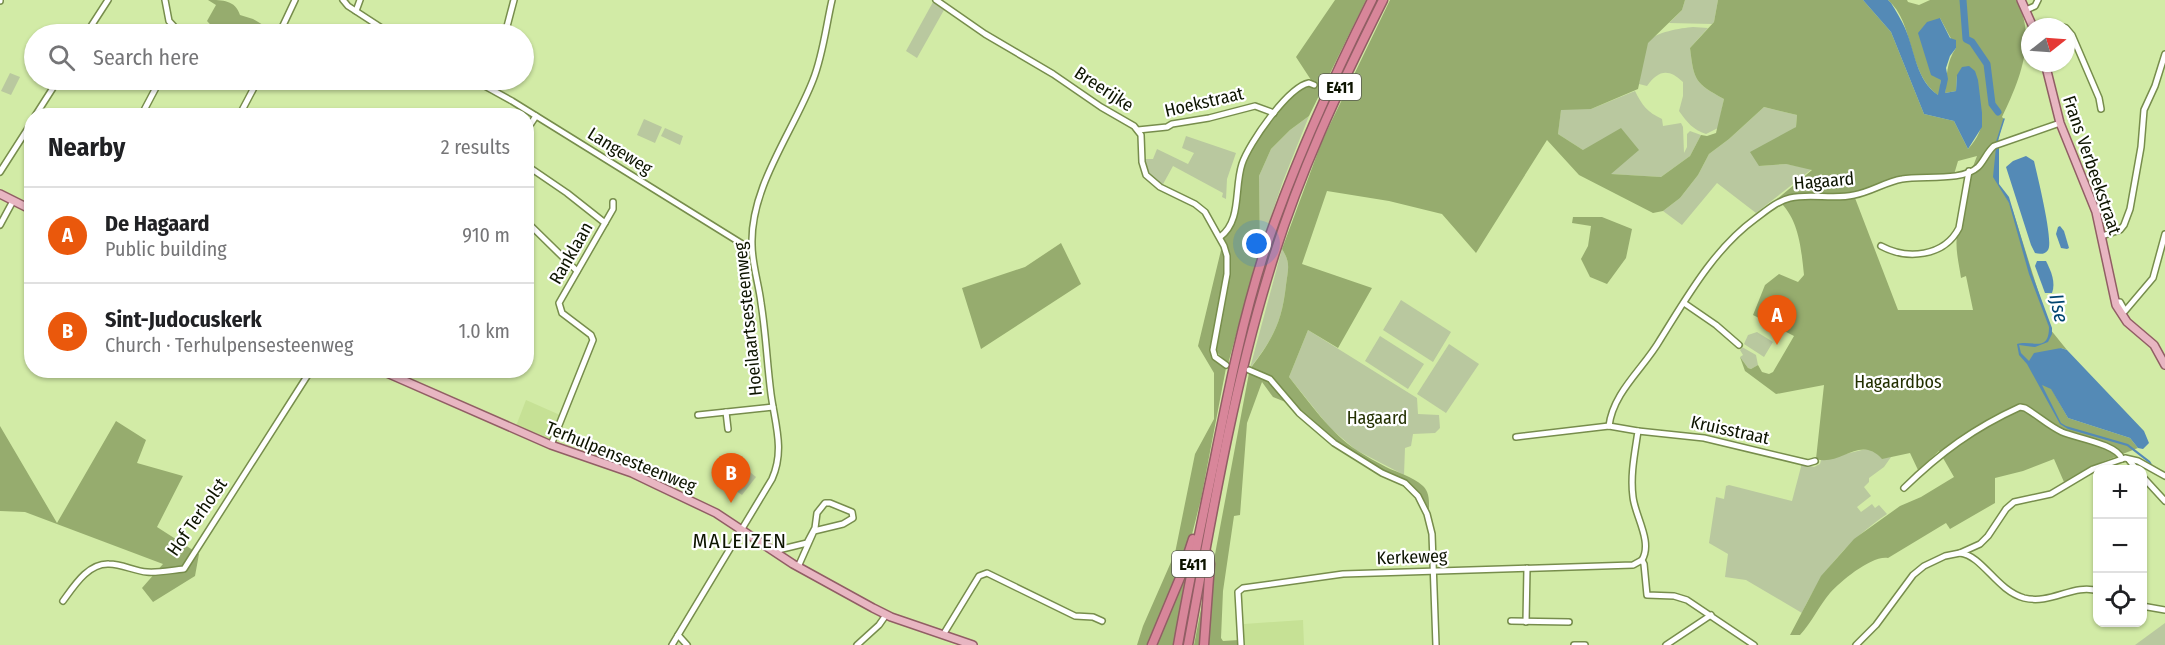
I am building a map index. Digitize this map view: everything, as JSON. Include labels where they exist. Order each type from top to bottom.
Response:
[{"type":"highway","name":"E411","points":[[1178,645],[1229,385],[1265,252],[1315,116],[1372,0]]},
{"type":"highway","name":"E411","points":[[1188,645],[1238,391],[1269,271],[1287,216],[1323,124],[1383,0]]},
{"type":"highway","points":[[1152,645],[1182,573],[1203,514]]},
{"type":"highway","points":[[1204,645],[1210,564],[1207,550]]},
{"type":"main road","points":[[2021,0],[2029,18]]},
{"type":"main road","name":"Frans Verbeekstraat","points":[[2047,72],[2060,123],[2096,213],[2115,302],[2127,322],[2154,345],[2165,365]]},
{"type":"main road","points":[[0,194],[24,206]]},
{"type":"main road","name":"Terhulpensesteenweg","points":[[398,378],[550,445],[632,473],[706,508],[798,567],[886,615],[943,635],[954,642],[973,645]]},
{"type":"street","points":[[92,24],[108,0]]},
{"type":"street","points":[[165,0],[169,21],[172,24]]},
{"type":"street","points":[[284,24],[295,0]]},
{"type":"street","points":[[343,0],[376,24]]},
{"type":"street","points":[[356,11],[360,0]]},
{"type":"street","points":[[508,24],[514,0]]},
{"type":"street","name":"Hoeilaartsesteenweg","points":[[672,645],[772,479],[778,464],[779,440],[773,407],[766,334],[751,247],[764,187],[813,80],[832,0]]},
{"type":"street","name":"Breerijke","points":[[936,0],[985,34],[1070,84],[1138,130],[1146,175],[1160,187],[1200,208],[1209,219],[1220,237],[1227,256],[1228,265],[1213,350],[1215,357],[1226,365]]},
{"type":"street","points":[[2026,10],[2035,6],[2038,0]]},
{"type":"street","points":[[2075,42],[2099,98],[2101,109]]},
{"type":"street","points":[[2102,236],[2120,230],[2127,219],[2141,147],[2144,110],[2155,86],[2165,54]]},
{"type":"street","points":[[1220,237],[1233,221],[1245,156],[1274,113],[1299,86],[1307,83],[1314,85]]},
{"type":"street","points":[[40,108],[52,90]]},
{"type":"street","points":[[145,108],[155,90]]},
{"type":"street","points":[[243,108],[252,90]]},
{"type":"street","name":"Langeweg","points":[[493,90],[523,108]]},
{"type":"street","name":"Hoekstraat","points":[[1138,130],[1167,127],[1254,106],[1274,113]]},
{"type":"street","name":"Langeweg","points":[[536,116],[647,186],[751,247]]},
{"type":"street","points":[[1881,246],[1900,254],[1915,254],[1925,253],[1946,245],[1959,228],[1969,171],[1978,167],[1987,152],[1994,146],[2060,123]]},
{"type":"street","points":[[0,172],[24,134]]},
{"type":"street","points":[[534,170],[567,193],[604,224]]},
{"type":"street","name":"Hagaard","points":[[1609,426],[1610,418],[1627,385],[1730,239],[1767,208],[1788,198],[1806,195],[1855,195],[1901,179],[1952,176],[1969,171]]},
{"type":"street","points":[[0,225],[13,201]]},
{"type":"street","name":"Ranklaan","points":[[550,445],[593,340],[591,335],[562,313],[559,307],[614,210],[613,202]]},
{"type":"street","points":[[534,229],[578,271]]},
{"type":"street","points":[[2115,302],[2120,302],[2125,310],[2129,308],[2153,278],[2165,234]]},
{"type":"street","points":[[1684,303],[1716,325],[1739,345]]},
{"type":"street","points":[[1249,370],[1270,379],[1299,413],[1334,443],[1405,483],[1423,505],[1430,525],[1436,645]]},
{"type":"street","name":"Hof Terholst","points":[[63,601],[73,587],[96,566],[109,564],[144,572],[184,569],[306,378]]},
{"type":"street","points":[[698,415],[773,407]]},
{"type":"street","points":[[1904,488],[1930,462],[1967,434],[2020,407],[2061,432],[2090,440],[2118,452],[2131,465]]},
{"type":"street","points":[[726,412],[728,429]]},
{"type":"street","points":[[1516,436],[1609,426],[1638,430],[1632,487],[1634,505],[1646,542],[1645,556],[1642,560],[1647,595],[1681,598],[1711,615],[1754,645]]},
{"type":"street","name":"Kruisstraat","points":[[1638,430],[1704,438],[1808,463],[1815,461]]},
{"type":"street","points":[[1960,553],[1980,544],[2006,509],[2014,502],[2048,495],[2093,469],[2125,460],[2138,460],[2165,476]]},
{"type":"street","points":[[2147,481],[2165,501]]},
{"type":"street","points":[[773,551],[807,543],[815,528],[817,513],[825,503],[852,512],[853,519],[848,522],[814,531],[798,567]]},
{"type":"street","points":[[1856,645],[1876,625],[1913,575],[1937,559],[1951,553],[1972,556],[2000,584],[2022,597],[2040,600],[2085,588],[2093,590]]},
{"type":"street","name":"Kerkeweg","points":[[1241,645],[1238,592],[1243,588],[1343,574],[1633,565],[1642,560]]},
{"type":"street","points":[[1526,622],[1527,568]]},
{"type":"street","points":[[943,635],[979,576],[987,573],[1076,616],[1093,617],[1102,621]]},
{"type":"street","points":[[2147,607],[2165,610]]},
{"type":"street","points":[[857,645],[879,625],[886,615]]},
{"type":"street","points":[[1666,645],[1711,615]]},
{"type":"street","points":[[1511,621],[1569,622]]},
{"type":"street","points":[[678,635],[687,645]]},
{"type":"street","points":[[1574,645],[1585,645]]},
{"type":"shaded area","points":[[526,400],[560,415],[549,441],[516,426]]},
{"type":"shaded area","points":[[1303,620],[1304,645],[1244,645],[1244,624]]},
{"type":"green space","points":[[208,0],[232,4],[240,15],[261,24],[210,24],[207,21],[216,5]]},
{"type":"green space","points":[[1335,0],[1366,0],[1309,116],[1290,130],[1271,149],[1259,176],[1260,249],[1228,364],[1215,350],[1231,263],[1229,250],[1223,238],[1229,230],[1250,150],[1285,102],[1303,86],[1313,83],[1296,57]]},
{"type":"green space","name":"Hagaardbos","points":[[1390,0],[1685,0],[1682,10],[1648,43],[1638,89],[1591,109],[1561,110],[1558,134],[1583,150],[1621,128],[1639,150],[1611,174],[1661,177],[1690,156],[1701,135],[1716,133],[1724,99],[1707,89],[1698,80],[1693,68],[1690,48],[1714,22],[1718,0],[1863,0],[1891,32],[1924,114],[1954,121],[1968,149],[1981,128],[1982,119],[1976,103],[1957,75],[1956,91],[1945,93],[1949,64],[1956,48],[1940,18],[1939,96],[1921,75],[1903,22],[1897,10],[1888,0],[1907,0],[1919,5],[1930,0],[2016,0],[2023,18],[2021,70],[2002,117],[2004,119],[1996,152],[1997,178],[2013,211],[2050,329],[2067,350],[2061,348],[2030,365],[2041,384],[2051,388],[2068,418],[2130,438],[2138,448],[2093,465],[2064,482],[2054,459],[2023,471],[1995,478],[1995,503],[1950,529],[1946,523],[1888,558],[1881,558],[1857,570],[1830,593],[1800,635],[1790,635],[1821,576],[1854,539],[1900,506],[1921,497],[1954,477],[1939,451],[1918,470],[1910,453],[1882,459],[1874,452],[1858,450],[1833,459],[1816,459],[1824,385],[1776,394],[1745,371],[1740,357],[1748,368],[1751,369],[1758,365],[1762,372],[1769,374],[1773,372],[1794,336],[1753,315],[1765,285],[1779,274],[1798,282],[1804,275],[1798,234],[1790,215],[1777,199],[1812,170],[1786,164],[1759,166],[1750,152],[1796,127],[1797,115],[1764,107],[1709,154],[1698,175],[1680,198],[1663,211],[1653,213],[1579,175],[1547,140],[1476,253],[1442,214],[1389,201],[1327,191],[1302,264],[1372,288],[1338,348],[1308,330],[1289,377],[1338,436],[1368,457],[1410,477],[1423,486],[1429,498],[1429,512],[1426,511],[1412,487],[1382,472],[1335,441],[1300,412],[1270,377],[1250,369],[1275,330],[1282,310],[1288,262],[1282,249],[1322,141]],"holes":[[[1977,156],[1962,205],[1957,240],[1961,278],[1966,276],[1973,310],[1898,310],[1855,198],[1890,184],[1953,178],[1958,161]]]},
{"type":"green space","points":[[1685,0],[1718,0],[1714,22],[1712,24],[1669,23],[1682,10]]},
{"type":"green space","points":[[933,2],[944,10],[917,58],[906,51]]},
{"type":"green space","points":[[1693,27],[1708,28],[1690,48],[1695,74],[1702,85],[1724,99],[1718,128],[1706,134],[1691,125],[1679,111],[1683,96],[1683,82],[1678,77],[1664,73],[1655,77],[1647,86],[1639,84],[1643,56],[1648,42],[1662,33]]},
{"type":"green space","points":[[10,73],[20,77],[11,95],[1,91]]},
{"type":"green space","points":[[1635,91],[1646,108],[1662,119],[1663,126],[1681,123],[1684,153],[1687,147],[1687,134],[1690,131],[1701,135],[1690,156],[1661,177],[1610,174],[1583,150],[1558,134],[1561,109],[1591,109]]},
{"type":"green space","points":[[1764,107],[1797,115],[1796,127],[1759,166],[1786,164],[1812,169],[1756,213],[1717,183],[1682,225],[1663,211],[1680,198],[1698,175],[1709,154]]},
{"type":"green space","points":[[1309,116],[1283,181],[1260,249],[1259,176],[1271,149],[1290,130]]},
{"type":"green space","points":[[644,119],[662,127],[655,143],[637,135]]},
{"type":"green space","points":[[665,128],[683,136],[680,145],[661,136]]},
{"type":"green space","points":[[1186,136],[1236,153],[1227,179],[1226,199],[1222,197],[1223,193],[1173,166],[1162,186],[1147,172],[1145,159],[1153,159],[1157,149],[1188,164],[1194,153],[1182,148]]},
{"type":"green space","points":[[1573,217],[1602,217],[1632,229],[1626,258],[1607,284],[1590,277],[1581,259],[1588,246],[1591,226],[1572,223]]},
{"type":"green space","points":[[1061,243],[1081,284],[981,349],[962,288],[1025,267]]},
{"type":"green space","points":[[1222,246],[1225,255],[1224,283],[1212,356],[1226,368],[1201,499],[1187,554],[1149,645],[1137,645],[1175,553],[1195,454],[1214,419],[1214,373],[1198,346]]},
{"type":"green space","points":[[1282,249],[1288,266],[1282,310],[1275,330],[1250,368]]},
{"type":"green space","points":[[1401,300],[1451,332],[1433,362],[1383,330]]},
{"type":"green space","name":"Hagaard","points":[[1308,330],[1417,398],[1418,414],[1439,415],[1440,428],[1435,433],[1413,434],[1411,446],[1405,448],[1404,475],[1356,450],[1330,428],[1289,377]]},
{"type":"green space","points":[[1757,332],[1773,342],[1764,357],[1744,344],[1748,335]]},
{"type":"green space","points":[[1380,336],[1424,364],[1408,389],[1365,361]]},
{"type":"green space","points":[[1449,344],[1479,364],[1446,413],[1417,394]]},
{"type":"green space","points":[[1742,347],[1756,355],[1758,365],[1751,369],[1748,368],[1740,357],[1743,355],[1740,350]]},
{"type":"green space","points":[[1249,373],[1266,377],[1288,403],[1273,397],[1262,382],[1247,423],[1240,515],[1234,516],[1223,591],[1221,638],[1223,641],[1239,640],[1240,645],[1207,645],[1213,565]]},
{"type":"green space","points":[[116,421],[146,440],[137,463],[183,476],[157,527],[199,554],[195,576],[153,602],[142,588],[163,564],[25,512],[0,511],[0,426],[57,523]]},
{"type":"green space","points":[[1866,449],[1873,450],[1882,458],[1891,457],[1884,467],[1869,478],[1869,482],[1864,487],[1871,496],[1857,507],[1861,512],[1872,504],[1875,508],[1879,505],[1887,514],[1860,535],[1837,558],[1818,583],[1802,613],[1746,580],[1725,577],[1728,554],[1709,543],[1716,497],[1724,499],[1726,486],[1792,501],[1802,463],[1814,467],[1820,464],[1821,460]]},
{"type":"green space","points":[[745,468],[756,477],[742,495],[732,488]]},
{"type":"green space","points":[[1184,574],[1187,574],[1173,645],[1154,645]]},
{"type":"green space","points":[[1204,593],[1202,645],[1194,645]]},
{"type":"green space","points":[[2165,623],[2165,645],[2135,645]]},
{"type":"water","points":[[1863,0],[1888,0],[1891,3],[1905,28],[1925,81],[1938,95],[1941,80],[1931,75],[1918,33],[1927,22],[1940,18],[1950,38],[1956,40],[1956,48],[1946,68],[1948,79],[1945,93],[1956,91],[1957,75],[1962,67],[1969,66],[1975,71],[1978,80],[1982,113],[1982,127],[1968,149],[1954,121],[1924,114],[1891,32]]},
{"type":"water","points":[[1999,146],[1999,184],[2009,197],[2032,274],[2052,328],[2048,342],[2035,347],[2019,345],[2021,353],[2029,361],[2034,353],[2061,348],[2067,350],[2144,431],[2149,443],[2143,449],[2138,448],[2130,438],[2068,418],[2051,389],[2042,385],[2061,423],[2128,444],[2153,466],[2127,446],[2068,429],[2060,424],[2027,364],[2019,355],[2017,344],[2043,343],[2048,335],[2049,327],[2029,274],[2009,203],[1993,177],[1996,147]]},
{"type":"water","points":[[2026,156],[2034,161],[2047,222],[2049,244],[2047,252],[2042,254],[2035,253],[2031,245],[2006,167],[2013,161]]},
{"type":"water","points":[[2060,226],[2064,231],[2069,248],[2067,249],[2061,248],[2056,234]]},
{"type":"water","points":[[2037,261],[2046,261],[2048,265],[2053,281],[2052,293],[2045,293],[2035,266]]},
{"type":"waterway","name":"IJse","points":[[1963,0],[1966,39],[1972,42],[1987,64],[1992,104],[1998,112]]},
{"type":"waterway","name":"IJse","points":[[1997,141],[2004,119]]},
{"type":"place","name":"De Hagaard","points":[[1777,345]]},
{"type":"place","name":"Sint-Judocuskerk","points":[[731,503]]},
{"type":"district","name":"MALEIZEN","points":[[740,541]]}]
